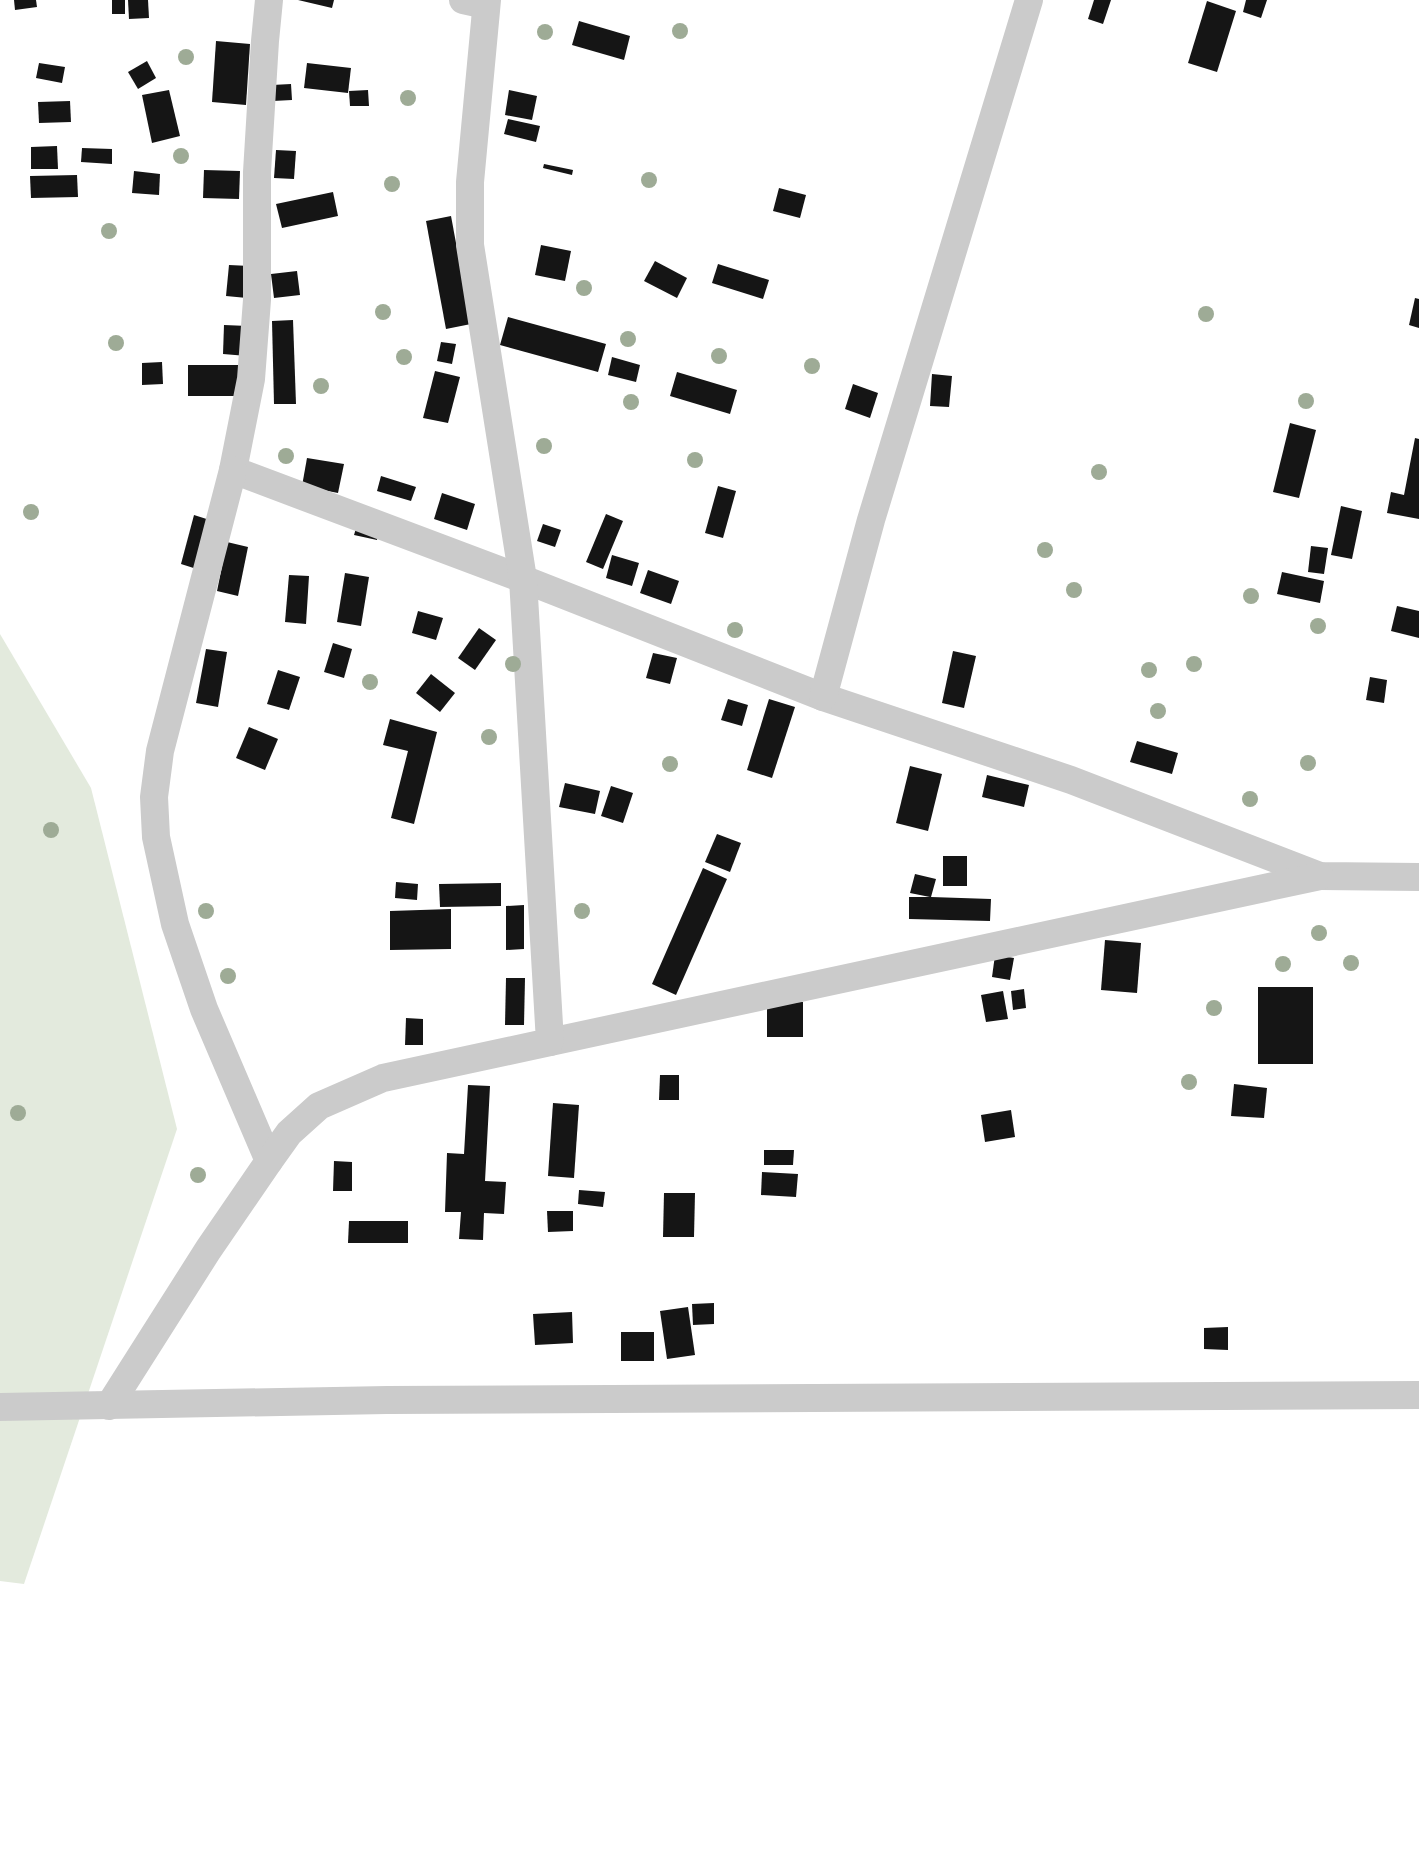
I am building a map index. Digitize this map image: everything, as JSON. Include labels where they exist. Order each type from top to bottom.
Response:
[{"type":"street","points":[[269,0],[257,172],[258,300],[251,379],[233,470],[160,752],[154,797],[156,837],[175,924],[204,1009],[269,1160]]},
{"type":"street","points":[[823,698],[871,520],[1029,0]]},
{"type":"street","points":[[479,2],[470,182],[470,245],[523,579],[550,1042]]},
{"type":"street","points":[[233,470],[523,579],[823,698],[1071,780],[1320,876]]},
{"type":"street","points":[[110,1406],[208,1250],[269,1160],[290,1133],[319,1106],[352,1090],[383,1078],[1320,876],[1419,876]]},
{"type":"street","points":[[0,1407],[387,1400],[1419,1396]]},
{"type":"shaded area","points":[[0,634],[91,788],[177,1129],[24,1584],[0,1581]]},
{"type":"building","points":[[14,0],[36,0],[37,7],[15,10]]},
{"type":"building","points":[[112,0],[125,0],[125,14],[112,14]]},
{"type":"building","points":[[128,0],[148,0],[149,18],[129,19]]},
{"type":"building","points":[[298,0],[334,0],[332,8]]},
{"type":"building","points":[[1094,0],[1111,0],[1103,24],[1088,19]]},
{"type":"building","points":[[1246,0],[1267,0],[1261,18],[1243,12]]},
{"type":"building","points":[[1207,1],[1236,11],[1217,72],[1188,63]]},
{"type":"building","points":[[579,21],[630,36],[624,60],[572,45]]},
{"type":"building","points":[[216,41],[250,44],[246,105],[212,102]]},
{"type":"building","points":[[147,61],[156,78],[138,89],[128,72]]},
{"type":"building","points":[[39,63],[65,67],[62,83],[36,78]]},
{"type":"building","points":[[307,63],[351,68],[348,93],[304,88]]},
{"type":"building","points":[[291,84],[292,100],[273,101],[272,85]]},
{"type":"building","points":[[169,90],[180,136],[152,143],[142,95]]},
{"type":"building","points":[[368,90],[369,106],[350,106],[349,91]]},
{"type":"building","points":[[509,90],[537,96],[532,120],[505,115]]},
{"type":"building","points":[[70,101],[71,122],[39,123],[38,102]]},
{"type":"building","points":[[508,119],[540,126],[536,142],[504,134]]},
{"type":"building","points":[[57,146],[58,169],[31,169],[31,147]]},
{"type":"building","points":[[82,148],[112,149],[112,164],[81,162]]},
{"type":"building","points":[[276,150],[296,151],[294,179],[274,178]]},
{"type":"building","points":[[544,164],[573,170],[572,175],[543,168]]},
{"type":"building","points":[[204,170],[240,171],[239,199],[203,198]]},
{"type":"building","points":[[134,171],[160,174],[159,195],[132,193]]},
{"type":"building","points":[[77,175],[78,197],[31,198],[30,176]]},
{"type":"building","points":[[779,188],[806,195],[800,218],[773,211]]},
{"type":"building","points":[[333,192],[338,216],[282,228],[276,204]]},
{"type":"building","points":[[451,216],[471,324],[446,329],[426,221]]},
{"type":"building","points":[[541,245],[571,251],[565,281],[535,275]]},
{"type":"building","points":[[655,261],[687,278],[677,298],[644,281]]},
{"type":"building","points":[[718,264],[769,280],[763,299],[712,283]]},
{"type":"building","points":[[229,265],[250,266],[247,298],[226,296]]},
{"type":"building","points":[[297,271],[300,295],[274,298],[271,274]]},
{"type":"building","points":[[1415,298],[1419,299],[1419,328],[1409,325]]},
{"type":"building","points":[[508,317],[606,344],[598,372],[500,345]]},
{"type":"building","points":[[293,320],[296,404],[274,404],[272,321]]},
{"type":"building","points":[[224,325],[248,326],[247,356],[223,354]]},
{"type":"building","points":[[441,342],[456,344],[452,364],[437,361]]},
{"type":"building","points":[[612,357],[640,365],[636,382],[608,375]]},
{"type":"building","points":[[162,362],[163,384],[142,385],[142,363]]},
{"type":"building","points":[[188,365],[241,365],[241,396],[188,396]]},
{"type":"building","points":[[435,371],[460,377],[448,423],[423,418]]},
{"type":"building","points":[[677,372],[737,390],[730,414],[670,396]]},
{"type":"building","points":[[932,374],[952,376],[949,407],[930,406]]},
{"type":"building","points":[[853,384],[878,393],[870,418],[845,409]]},
{"type":"building","points":[[1290,423],[1316,430],[1299,498],[1273,492]]},
{"type":"building","points":[[1415,438],[1419,439],[1419,519],[1387,513],[1391,492],[1404,495]]},
{"type":"building","points":[[307,458],[344,464],[338,493],[302,486]]},
{"type":"building","points":[[381,476],[416,487],[411,501],[377,491]]},
{"type":"building","points":[[718,486],[736,491],[723,538],[705,533]]},
{"type":"building","points":[[442,493],[475,504],[467,530],[434,519]]},
{"type":"building","points":[[1341,506],[1362,511],[1352,559],[1331,555]]},
{"type":"building","points":[[606,514],[623,521],[603,569],[586,562]]},
{"type":"building","points":[[194,515],[216,522],[203,571],[181,564]]},
{"type":"building","points":[[543,524],[561,530],[555,547],[537,541]]},
{"type":"building","points":[[357,525],[379,530],[377,540],[354,535]]},
{"type":"building","points":[[227,542],[248,547],[238,596],[217,591]]},
{"type":"building","points":[[1311,546],[1328,548],[1324,574],[1308,572]]},
{"type":"building","points":[[612,555],[639,563],[632,586],[606,578]]},
{"type":"building","points":[[648,570],[679,581],[671,604],[640,593]]},
{"type":"building","points":[[1282,572],[1324,581],[1320,603],[1277,594]]},
{"type":"building","points":[[345,573],[369,577],[361,626],[337,622]]},
{"type":"building","points":[[289,575],[309,576],[306,624],[285,622]]},
{"type":"building","points":[[1397,606],[1419,611],[1419,638],[1391,631]]},
{"type":"building","points":[[418,611],[443,618],[436,640],[412,633]]},
{"type":"building","points":[[479,628],[496,640],[475,670],[458,658]]},
{"type":"building","points":[[333,643],[352,649],[344,678],[324,672]]},
{"type":"building","points":[[206,649],[227,652],[218,707],[196,703]]},
{"type":"building","points":[[953,651],[976,656],[964,708],[942,703]]},
{"type":"building","points":[[653,653],[677,658],[670,684],[646,678]]},
{"type":"building","points":[[278,670],[300,677],[289,710],[267,704]]},
{"type":"building","points":[[431,674],[455,693],[440,712],[416,693]]},
{"type":"building","points":[[1370,677],[1387,680],[1384,703],[1366,700]]},
{"type":"building","points":[[728,699],[748,705],[742,726],[721,720]]},
{"type":"building","points":[[769,699],[795,707],[772,778],[747,770]]},
{"type":"building","points":[[390,719],[437,732],[414,824],[391,818],[408,751],[383,745]]},
{"type":"building","points":[[249,727],[278,739],[265,770],[236,758]]},
{"type":"building","points":[[1137,741],[1178,753],[1172,774],[1130,762]]},
{"type":"building","points":[[910,766],[942,774],[928,831],[896,823]]},
{"type":"building","points":[[987,775],[1029,785],[1024,807],[982,797]]},
{"type":"building","points":[[565,783],[600,791],[595,814],[559,807]]},
{"type":"building","points":[[611,786],[633,793],[623,823],[601,816]]},
{"type":"building","points":[[717,834],[741,843],[730,872],[705,862]]},
{"type":"building","points":[[943,856],[967,856],[967,886],[943,886]]},
{"type":"building","points":[[703,868],[727,879],[676,995],[652,984]]},
{"type":"building","points":[[915,874],[936,879],[931,897],[991,899],[990,921],[909,919],[909,897],[930,897],[910,893]]},
{"type":"building","points":[[396,882],[418,884],[417,900],[395,898]]},
{"type":"building","points":[[501,883],[501,906],[440,907],[439,884]]},
{"type":"building","points":[[524,905],[524,949],[506,950],[506,906]]},
{"type":"building","points":[[451,909],[451,949],[390,950],[390,911]]},
{"type":"building","points":[[1105,940],[1141,943],[1137,993],[1101,990]]},
{"type":"building","points":[[995,955],[1014,958],[1010,980],[992,977]]},
{"type":"building","points":[[506,978],[525,978],[524,1025],[505,1025]]},
{"type":"building","points":[[1258,987],[1313,987],[1313,1064],[1258,1064]]},
{"type":"building","points":[[1024,989],[1026,1008],[1013,1010],[1011,991]]},
{"type":"building","points":[[1003,991],[1008,1019],[986,1022],[981,995]]},
{"type":"building","points":[[803,1002],[803,1037],[767,1037],[767,1003]]},
{"type":"building","points":[[406,1018],[423,1019],[423,1045],[405,1045]]},
{"type":"building","points":[[660,1075],[679,1075],[679,1100],[659,1100]]},
{"type":"building","points":[[1234,1084],[1267,1088],[1264,1118],[1231,1116]]},
{"type":"building","points":[[468,1085],[490,1086],[485,1181],[506,1182],[504,1214],[484,1213],[483,1240],[459,1239],[461,1212],[445,1212],[447,1153],[464,1154]]},
{"type":"building","points":[[553,1103],[579,1105],[574,1178],[548,1176]]},
{"type":"building","points":[[1011,1110],[1015,1137],[985,1142],[981,1115]]},
{"type":"building","points":[[764,1150],[794,1150],[793,1165],[764,1165]]},
{"type":"building","points":[[334,1161],[352,1162],[352,1191],[333,1191]]},
{"type":"building","points":[[762,1172],[798,1174],[796,1197],[761,1195]]},
{"type":"building","points":[[579,1190],[605,1192],[603,1207],[578,1204]]},
{"type":"building","points":[[664,1193],[695,1193],[694,1237],[663,1237]]},
{"type":"building","points":[[547,1211],[573,1211],[573,1231],[548,1232]]},
{"type":"building","points":[[349,1221],[408,1221],[408,1243],[348,1243]]},
{"type":"building","points":[[714,1303],[714,1324],[693,1325],[692,1304]]},
{"type":"building","points":[[688,1307],[695,1355],[667,1359],[660,1311]]},
{"type":"building","points":[[572,1312],[573,1343],[535,1345],[533,1314]]},
{"type":"building","points":[[1228,1327],[1228,1350],[1204,1349],[1204,1328]]},
{"type":"building","points":[[621,1332],[654,1332],[654,1361],[621,1361]]}]
